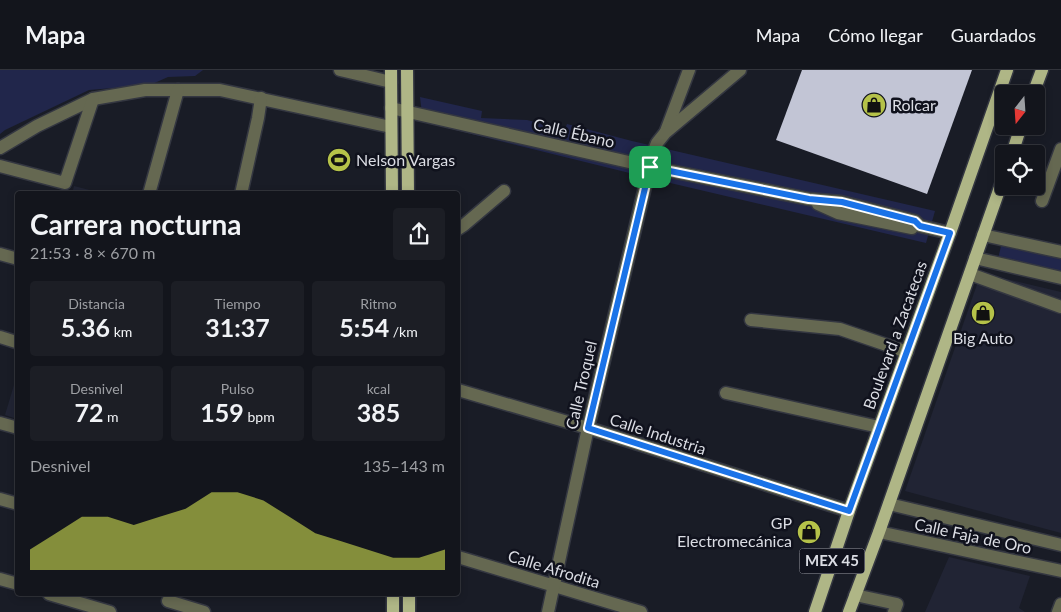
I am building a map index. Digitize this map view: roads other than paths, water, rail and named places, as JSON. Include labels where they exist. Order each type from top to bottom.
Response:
[{"type":"main road","points":[[407,70],[408,191]]},
{"type":"main road","name":"Boulevard a Zacatecas","points":[[815,612],[879,426],[950,233],[1007,70]]},
{"type":"main road","points":[[1036,85],[1042,70]]},
{"type":"main road","points":[[391,76],[392,191]]},
{"type":"main road","name":"MEX 45","points":[[849,612],[889,504],[997,195]]},
{"type":"main road","points":[[393,596],[393,612]]},
{"type":"main road","points":[[409,596],[409,612]]},
{"type":"street","points":[[340,70],[391,76]]},
{"type":"street","points":[[665,133],[689,70]]},
{"type":"street","points":[[665,133],[740,70]]},
{"type":"street","points":[[0,148],[37,126],[93,99],[145,90],[220,90],[391,127]]},
{"type":"street","points":[[151,191],[178,90]]},
{"type":"street","points":[[242,191],[261,98]]},
{"type":"street","points":[[0,166],[65,183],[93,99]]},
{"type":"street","name":"Calle Ébano","points":[[391,108],[650,167],[809,199],[838,213],[913,228],[920,226],[950,233]]},
{"type":"street","name":"Calle Troquel","points":[[548,612],[588,428],[653,154],[657,142],[665,133]]},
{"type":"street","points":[[1042,201],[1061,150]]},
{"type":"street","points":[[460,228],[504,191]]},
{"type":"street","points":[[983,235],[1061,252]]},
{"type":"street","points":[[0,254],[15,259]]},
{"type":"street","points":[[975,258],[1061,278]]},
{"type":"street","points":[[970,274],[1061,307]]},
{"type":"street","points":[[751,320],[840,329],[907,352]]},
{"type":"street","points":[[0,337],[15,342]]},
{"type":"street","name":"Calle Industria","points":[[460,391],[588,428],[849,511]]},
{"type":"street","points":[[726,393],[879,426]]},
{"type":"street","points":[[0,423],[15,427]]},
{"type":"street","points":[[0,499],[15,503]]},
{"type":"street","name":"Calle Faja de Oro","points":[[889,504],[1061,545]]},
{"type":"street","name":"Calle Faja de Oro","points":[[879,532],[1061,571]]},
{"type":"street","name":"Calle Afrodita","points":[[460,558],[641,612]]},
{"type":"street","points":[[0,579],[15,583]]},
{"type":"street","points":[[855,595],[897,604],[894,612]]},
{"type":"street","points":[[56,596],[110,612]]},
{"type":"street","points":[[167,602],[204,612]]},
{"type":"street","points":[[1058,612],[1061,604]]},
{"type":"place","name":"Rolcar","points":[[874,105]]},
{"type":"place","name":"Nelson Vargas","points":[[339,160]]},
{"type":"place","name":"Big Auto","points":[[983,313]]},
{"type":"place","name":"GP Electromecánica","points":[[809,532]]}]
